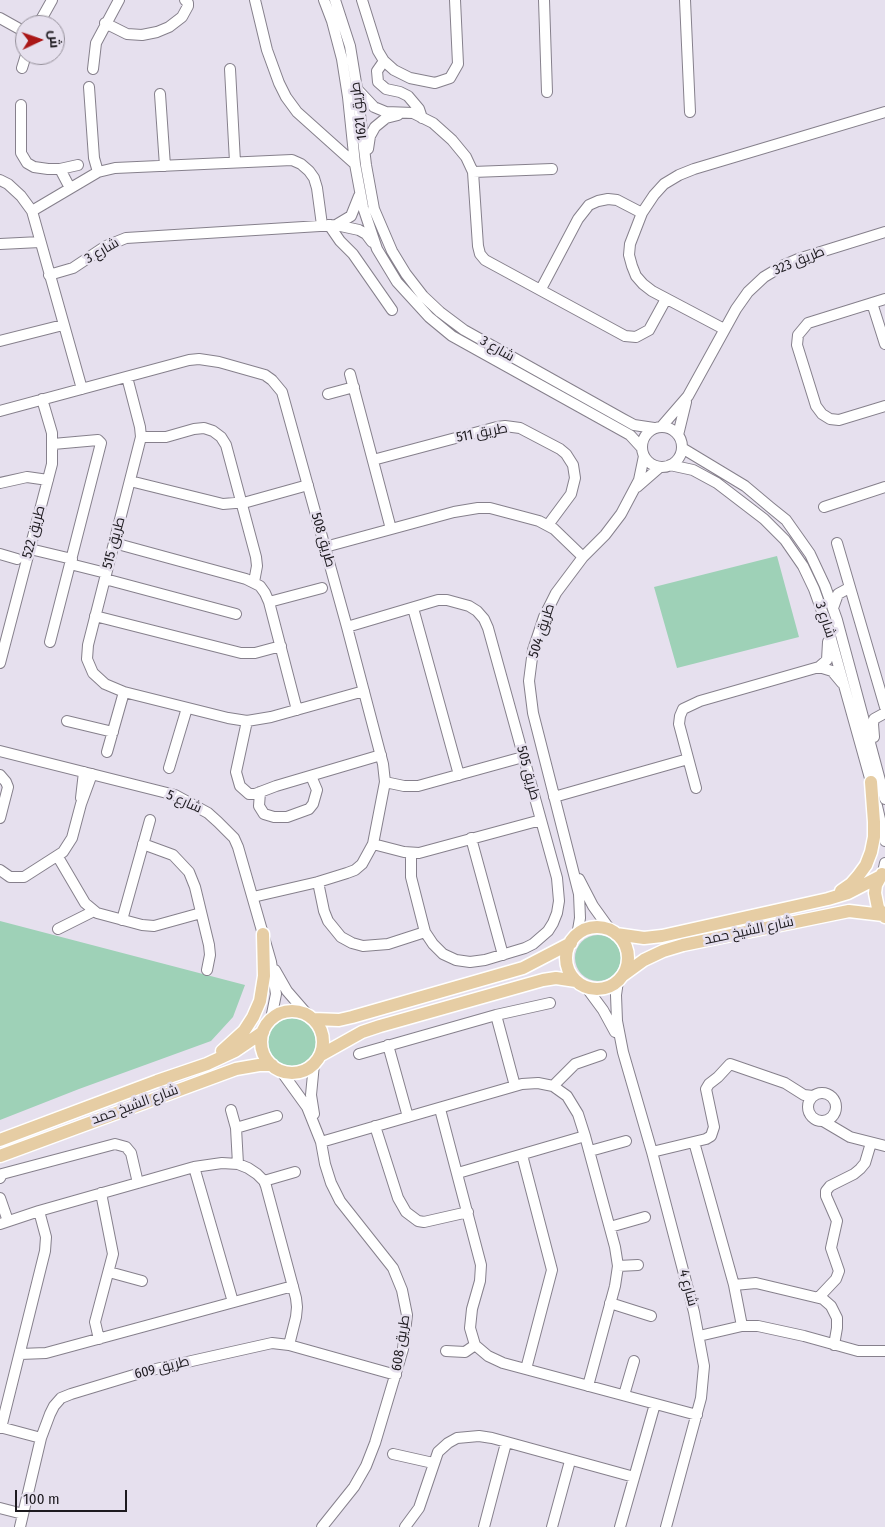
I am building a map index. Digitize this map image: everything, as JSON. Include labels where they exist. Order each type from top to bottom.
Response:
[{"type":"main road","points":[[828,899],[851,884],[866,865],[874,837],[876,785]]},
{"type":"main road","points":[[883,871],[874,893],[875,901],[884,916]]},
{"type":"main road","name":"شارع الشيخ حمد","points":[[614,932],[644,938],[662,936],[828,899],[848,893],[883,871]]},
{"type":"main road","name":"شارع الشيخ حمد","points":[[620,979],[644,960],[663,951],[683,945],[849,911],[884,916]]},
{"type":"main road","points":[[595,928],[614,932],[624,943],[628,954],[627,966],[620,979],[603,988],[556,978],[542,980],[362,1032],[301,1072],[291,1073],[276,1068],[262,1050],[263,1032],[272,1019],[280,1014],[290,1011],[339,1020],[352,1017],[523,968],[574,939],[585,930],[595,928]]},
{"type":"main road","points":[[207,1064],[244,1031],[257,1009],[264,984],[263,934]]},
{"type":"main road","points":[[574,939],[567,953],[568,965],[581,984]]},
{"type":"main road","points":[[310,1016],[322,1033],[324,1044],[317,1060]]},
{"type":"main road","name":"شارع الشيخ حمد","points":[[0,1140],[207,1064],[235,1051],[263,1032]]},
{"type":"main road","name":"شارع الشيخ حمد","points":[[0,1156],[222,1073],[251,1066],[276,1068]]},
{"type":"street","points":[[44,15],[52,0]]},
{"type":"street","points":[[93,69],[94,52],[106,23],[119,0]]},
{"type":"street","points":[[106,23],[127,34],[142,35],[157,32],[169,27],[182,17],[188,6],[188,2],[184,0]]},
{"type":"street","points":[[255,0],[278,83],[286,97],[297,112],[360,165],[375,127],[386,118],[418,116]]},
{"type":"street","name":"طريق 1621","points":[[324,0],[332,21],[342,59],[360,165],[379,223]]},
{"type":"street","name":"طريق 1621","points":[[336,0],[350,46],[357,89],[360,193],[366,221]]},
{"type":"street","points":[[362,0],[378,51],[384,61],[394,70],[410,78],[435,83],[450,78],[458,64],[455,0]]},
{"type":"street","points":[[544,0],[547,92]]},
{"type":"street","points":[[685,0],[690,112]]},
{"type":"street","points":[[0,18],[15,26]]},
{"type":"street","points":[[384,61],[377,71],[378,82],[386,90],[400,92],[408,96],[420,109],[418,116]]},
{"type":"street","points":[[230,69],[235,162]]},
{"type":"street","points":[[89,87],[94,158],[98,172]]},
{"type":"street","points":[[357,89],[374,107],[386,112],[418,116],[443,130],[466,157],[472,172],[478,246],[480,254],[485,260],[625,336],[640,336],[649,330],[666,299]]},
{"type":"street","points":[[160,94],[165,166]]},
{"type":"street","points":[[21,105],[22,153],[24,160],[34,167],[60,169],[78,165]]},
{"type":"street","points":[[724,329],[666,299],[636,276],[629,255],[630,244],[642,213],[654,195],[664,184],[679,175],[885,112]]},
{"type":"street","points":[[32,210],[98,172],[121,167],[292,160],[310,171],[329,225],[340,241],[353,254],[392,310]]},
{"type":"street","points":[[60,169],[70,188]]},
{"type":"street","points":[[472,172],[552,169]]},
{"type":"street","points":[[0,180],[8,184],[21,196],[32,210],[82,389]]},
{"type":"street","points":[[329,225],[351,216],[360,193]]},
{"type":"street","points":[[541,289],[578,219],[590,205],[598,201],[617,200],[642,213]]},
{"type":"street","name":"شارع 3","points":[[366,221],[377,249]]},
{"type":"street","name":"شارع 3","points":[[379,223],[392,251],[406,274],[423,296],[459,327],[623,420],[634,425],[658,427]]},
{"type":"street","name":"شارع 3","points":[[49,275],[74,268],[106,246],[126,238],[329,225],[359,230],[366,234],[397,282],[412,300],[440,326],[459,340],[630,435],[643,452]]},
{"type":"street","name":"طريق 323","points":[[678,435],[680,421],[688,396],[724,329],[748,292],[770,272],[798,259],[885,232]]},
{"type":"street","points":[[0,244],[40,242]]},
{"type":"street","points":[[885,299],[808,324],[798,335],[797,345],[816,406],[822,414],[830,419],[839,420],[885,406]]},
{"type":"street","points":[[872,303],[885,344]]},
{"type":"street","points":[[0,341],[63,324]]},
{"type":"street","name":"طريق 508","points":[[0,411],[189,360],[199,359],[219,362],[265,375],[282,392],[381,755],[385,782],[373,844],[362,864],[355,870],[318,882],[253,897]]},
{"type":"street","points":[[350,374],[391,529]]},
{"type":"street","name":"طريق 515","points":[[127,377],[141,437],[87,652],[89,666],[98,679],[124,692],[228,718],[247,720],[259,720],[364,691]]},
{"type":"street","points":[[328,394],[354,387]]},
{"type":"street","name":"طريق 323","points":[[658,427],[688,396]]},
{"type":"street","name":"طريق 522","points":[[0,663],[52,464],[53,444],[42,400]]},
{"type":"street","name":"طريق 511","points":[[373,460],[497,427],[520,428],[560,449],[566,454],[573,465],[575,478],[571,494],[548,525]]},
{"type":"street","points":[[658,427],[671,429],[678,435],[682,448],[678,458],[665,466],[653,465],[643,452],[642,442],[646,433],[658,427]]},
{"type":"street","points":[[141,437],[166,437],[204,428],[213,431],[221,437],[226,445],[256,557],[257,566],[254,582]]},
{"type":"street","points":[[50,642],[101,443],[98,440],[53,444]]},
{"type":"street","name":"شارع 3","points":[[682,448],[745,486],[786,520],[810,554],[833,608],[848,658],[876,785],[885,841]]},
{"type":"street","name":"طريق 504","points":[[574,939],[580,904],[533,712],[529,681],[533,650],[544,618],[556,593],[583,557],[605,535],[621,514],[635,490],[639,480],[643,452]]},
{"type":"street","name":"شارع 3","points":[[665,466],[693,470],[716,484],[764,519],[785,540],[803,566],[814,589],[828,628],[876,785],[885,799]]},
{"type":"street","name":"طريق 504","points":[[635,490],[665,466]]},
{"type":"street","points":[[0,483],[28,478],[48,480]]},
{"type":"street","points":[[130,481],[214,503],[241,503],[308,484]]},
{"type":"street","points":[[824,506],[885,487]]},
{"type":"street","points":[[325,547],[454,512],[478,508],[502,510],[530,517],[548,525],[583,557]]},
{"type":"street","points":[[114,543],[254,582],[265,592],[269,602],[298,710]]},
{"type":"street","points":[[836,543],[885,707]]},
{"type":"street","points":[[30,549],[106,576],[236,614]]},
{"type":"street","points":[[0,554],[17,559]]},
{"type":"street","points":[[824,586],[841,589],[849,588]]},
{"type":"street","points":[[269,602],[322,588]]},
{"type":"street","points":[[833,608],[838,594],[849,588]]},
{"type":"street","name":"طريق 505","points":[[347,627],[429,602],[447,600],[469,606],[484,619],[559,890],[557,913],[548,932],[525,948],[470,962],[456,960],[443,954],[425,932],[411,877],[411,853]]},
{"type":"street","points":[[412,608],[459,775]]},
{"type":"street","points":[[95,616],[241,653],[255,653],[281,646]]},
{"type":"street","points":[[696,788],[680,724],[680,716],[683,709],[689,705],[819,667],[827,660],[829,649],[828,628]]},
{"type":"street","points":[[819,667],[832,671],[844,685]]},
{"type":"street","points":[[107,752],[124,692]]},
{"type":"street","points":[[169,768],[187,708]]},
{"type":"street","points":[[876,785],[882,764],[873,732],[873,724],[874,719],[885,713]]},
{"type":"street","points":[[247,720],[236,767],[240,786],[246,792],[252,794],[381,755]]},
{"type":"street","points":[[67,721],[113,732]]},
{"type":"street","name":"شارع 5","points":[[0,751],[175,796],[208,813],[234,838],[271,962],[276,994],[272,1019]]},
{"type":"street","points":[[385,782],[404,786],[418,786],[523,757]]},
{"type":"street","points":[[554,797],[688,759]]},
{"type":"street","points":[[0,870],[10,877],[20,878],[58,857],[68,846],[81,804],[81,788],[88,773]]},
{"type":"street","points":[[0,775],[8,787],[0,818]]},
{"type":"street","points":[[260,792],[260,806],[264,814],[270,817],[287,816],[309,809],[313,804],[317,790],[311,776]]},
{"type":"street","points":[[122,920],[150,820]]},
{"type":"street","points":[[373,844],[411,853],[426,852],[541,820]]},
{"type":"street","points":[[471,838],[503,955]]},
{"type":"street","points":[[143,844],[168,852],[180,861],[191,877],[210,950],[207,970]]},
{"type":"street","points":[[58,857],[85,903],[94,911],[122,920],[154,926],[201,913]]},
{"type":"street","name":"طريق 504","points":[[572,867],[593,906],[614,932]]},
{"type":"street","points":[[318,882],[324,912],[328,921],[341,937],[352,943],[363,946],[382,945],[399,942],[425,932]]},
{"type":"street","points":[[58,929],[94,911]]},
{"type":"street","name":"شارع 5","points":[[271,962],[287,990],[310,1016]]},
{"type":"street","name":"شارع 4","points":[[620,979],[616,1014],[623,1052],[652,1152],[699,1336],[704,1366],[704,1381],[696,1415],[666,1527]]},
{"type":"street","name":"شارع 4","points":[[581,984],[611,1023],[623,1052]]},
{"type":"street","points":[[359,1054],[496,1015],[550,1003]]},
{"type":"street","points":[[496,1015],[515,1086]]},
{"type":"street","points":[[388,1046],[408,1116]]},
{"type":"street","points":[[553,1086],[575,1064],[601,1055]]},
{"type":"street","name":"طريق 608","points":[[317,1060],[311,1095],[319,1138],[331,1183],[340,1201],[393,1268],[402,1290],[407,1315],[403,1348],[396,1376],[366,1466],[340,1506],[322,1527]]},
{"type":"street","points":[[652,1152],[709,1138],[713,1134],[714,1124],[706,1089],[728,1064],[739,1066],[792,1086],[804,1095],[813,1096],[821,1093],[831,1096],[836,1104],[834,1115],[838,1130]]},
{"type":"street","name":"طريق 608","points":[[276,1068],[307,1107],[319,1138]]},
{"type":"street","points":[[319,1138],[440,1109],[522,1084],[538,1083],[553,1086],[567,1096],[574,1105],[586,1136],[615,1247],[618,1266],[588,1386]]},
{"type":"street","points":[[792,1086],[800,1104],[817,1120],[850,1137],[885,1146]]},
{"type":"street","points":[[810,1114],[809,1102],[813,1096]]},
{"type":"street","points":[[440,1109],[468,1212],[481,1273],[472,1309],[470,1328],[475,1345],[488,1356],[502,1363],[696,1415]]},
{"type":"street","points":[[231,1110],[236,1128],[238,1164]]},
{"type":"street","points":[[822,1121],[834,1115]]},
{"type":"street","points":[[236,1128],[277,1116]]},
{"type":"street","points":[[375,1126],[398,1198],[406,1212],[418,1221],[424,1222],[468,1212]]},
{"type":"street","points":[[458,1173],[586,1136]]},
{"type":"street","points":[[590,1151],[626,1141]]},
{"type":"street","points":[[694,1142],[734,1285],[742,1326]]},
{"type":"street","points":[[819,1298],[836,1279],[839,1270],[831,1248],[837,1221],[826,1196],[826,1191],[830,1186],[860,1169],[865,1162],[871,1143]]},
{"type":"street","points":[[0,1178],[2,1174],[115,1144],[126,1147],[131,1153],[138,1183]]},
{"type":"street","points":[[522,1155],[552,1270],[526,1369]]},
{"type":"street","points":[[0,1198],[4,1222],[194,1167],[222,1163],[238,1164],[248,1168],[264,1181],[293,1286],[297,1307],[289,1344]]},
{"type":"street","points":[[194,1167],[233,1302]]},
{"type":"street","points":[[264,1181],[294,1172]]},
{"type":"street","points":[[98,1339],[95,1322],[113,1254],[101,1193]]},
{"type":"street","points":[[39,1211],[46,1244],[20,1354],[0,1427],[41,1438]]},
{"type":"street","points":[[610,1227],[645,1217]]},
{"type":"street","points":[[618,1266],[638,1265]]},
{"type":"street","points":[[109,1272],[142,1281]]},
{"type":"street","points":[[734,1285],[756,1283],[819,1298],[827,1302],[836,1314],[838,1323],[834,1345]]},
{"type":"street","points":[[20,1354],[46,1353],[293,1286]]},
{"type":"street","points":[[610,1303],[651,1316]]},
{"type":"street","points":[[699,1336],[742,1326],[769,1328],[858,1351],[885,1351]]},
{"type":"street","name":"طريق 609","points":[[20,1527],[41,1438],[54,1406],[62,1398],[71,1394],[146,1371],[272,1343],[289,1344],[396,1376]]},
{"type":"street","points":[[446,1351],[465,1352],[475,1345]]},
{"type":"street","points":[[624,1395],[634,1361]]},
{"type":"street","points":[[620,1527],[655,1404]]},
{"type":"street","points":[[405,1527],[419,1508],[438,1452],[457,1438],[479,1436],[634,1477]]},
{"type":"street","points":[[484,1527],[506,1443]]},
{"type":"street","points":[[393,1454],[433,1463]]},
{"type":"street","points":[[552,1527],[570,1461]]},
{"type":"street","points":[[0,1508],[23,1514]]},
{"type":"green space","points":[[777,556],[799,637],[677,668],[654,587]]},
{"type":"green space","points":[[0,921],[245,985],[233,1017],[211,1041],[0,1120]]},
{"type":"green space","points":[[603,935],[615,941],[620,949],[620,967],[615,975],[607,980],[593,981],[581,975],[576,967],[575,953],[581,941],[589,936]]},
{"type":"green space","points":[[292,1018],[301,1020],[309,1025],[314,1033],[316,1042],[314,1051],[309,1059],[301,1064],[292,1066],[283,1064],[275,1059],[270,1051],[268,1042],[270,1033],[275,1025],[283,1020]]}]
